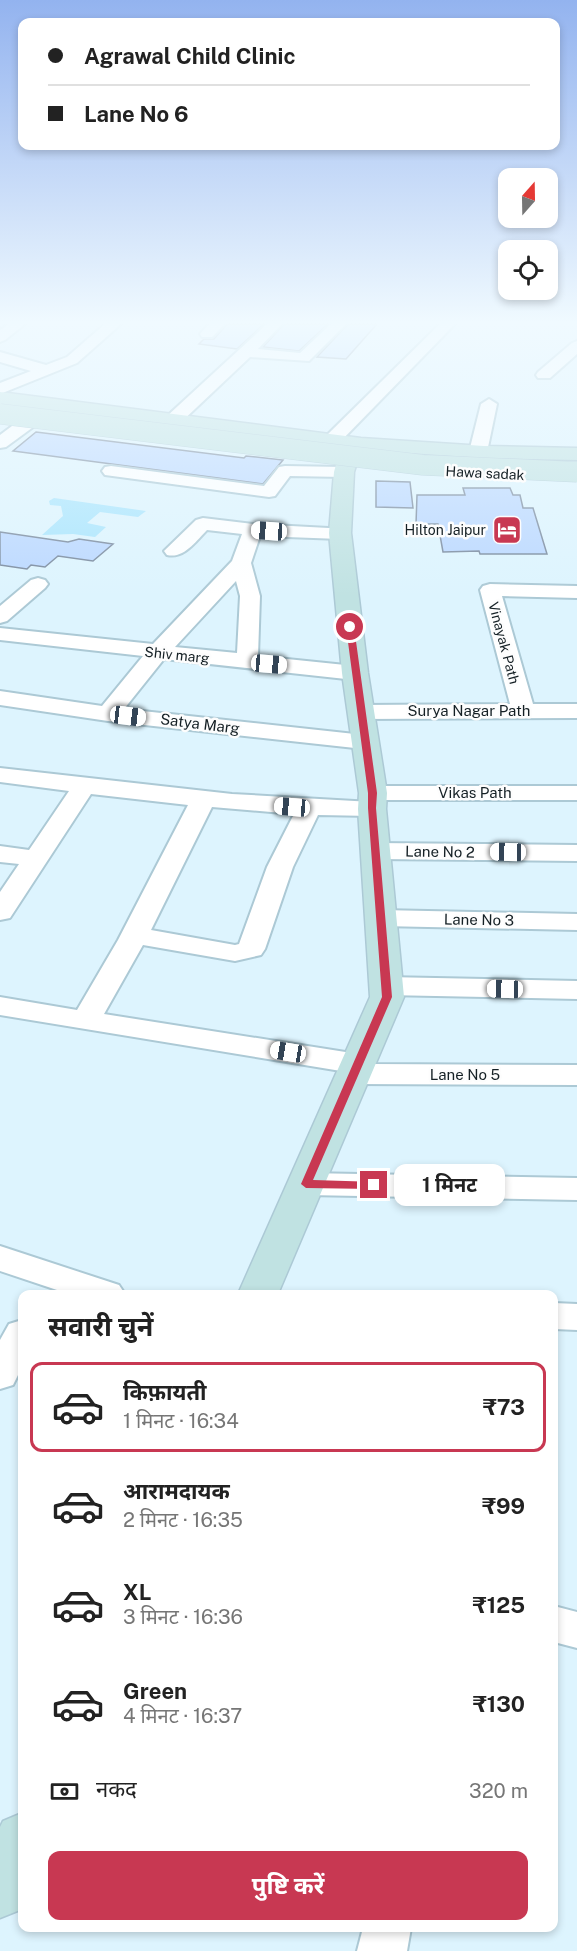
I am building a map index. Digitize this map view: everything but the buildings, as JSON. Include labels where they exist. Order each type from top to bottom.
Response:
[{"type":"main road","points":[[73,415],[341,447],[415,453],[577,459]]},
{"type":"main road","name":"Hawa sadak","points":[[127,415],[460,473],[577,474]]},
{"type":"main road","name":"Hawa sadak","points":[[0,416],[30,422],[348,454],[478,452],[577,454]]},
{"type":"main road","points":[[0,416],[423,465],[577,474]]},
{"type":"main road","points":[[260,1290],[387,997],[372,801],[354,673],[340,533],[348,454],[577,464]]},
{"type":"main road","points":[[0,1891],[18,1848]]},
{"type":"street","points":[[172,421],[178,415]]},
{"type":"street","points":[[111,471],[264,499],[285,471],[348,454],[378,415]]},
{"type":"street","points":[[478,452],[486,415]]},
{"type":"street","points":[[0,443],[30,422]]},
{"type":"street","points":[[174,551],[203,524],[253,530],[340,533]]},
{"type":"street","points":[[108,714],[158,652],[241,563],[253,530]]},
{"type":"street","points":[[241,563],[250,596],[247,662]]},
{"type":"street","name":"Vinayak Path","points":[[523,710],[487,581],[577,592]]},
{"type":"street","points":[[0,617],[38,584]]},
{"type":"street","name":"Shiv marg","points":[[0,634],[354,673]]},
{"type":"street","name":"Satya Marg","points":[[0,698],[108,714],[364,742]]},
{"type":"street","name":"Surya Nagar Path","points":[[361,712],[577,711]]},
{"type":"street","name":"Vikas Path","points":[[0,775],[309,808],[372,801],[577,794]]},
{"type":"street","points":[[0,912],[85,785]]},
{"type":"street","points":[[86,1019],[134,936],[204,798]]},
{"type":"street","points":[[134,936],[235,952],[251,949],[280,867],[309,808]]},
{"type":"street","name":"Lane No 2","points":[[375,851],[577,853]]},
{"type":"street","points":[[0,854],[35,858]]},
{"type":"street","name":"Lane No 3","points":[[381,918],[577,922]]},
{"type":"street","points":[[386,986],[577,990]]},
{"type":"street","name":"Lane No 5","points":[[0,1006],[86,1019],[356,1069],[577,1075]]},
{"type":"street","points":[[306,1184],[577,1189]]},
{"type":"street","points":[[0,1258],[48,1285],[81,1290]]},
{"type":"street","points":[[558,1316],[577,1317]]},
{"type":"street","points":[[0,1375],[18,1341]]},
{"type":"street","points":[[558,1625],[577,1630]]},
{"type":"street","points":[[382,1951],[386,1932]]},
{"type":"shaded area","points":[[54,498],[146,511],[138,517],[100,512],[87,523],[106,527],[95,537],[73,534],[42,535],[63,516],[61,506],[50,505],[49,501]]},
{"type":"place","name":"Hilton Jaipur","points":[[507,530]]},
{"type":"route","points":[[350,627],[354,673],[373,793],[372,808],[387,997],[306,1184],[374,1185]]}]
